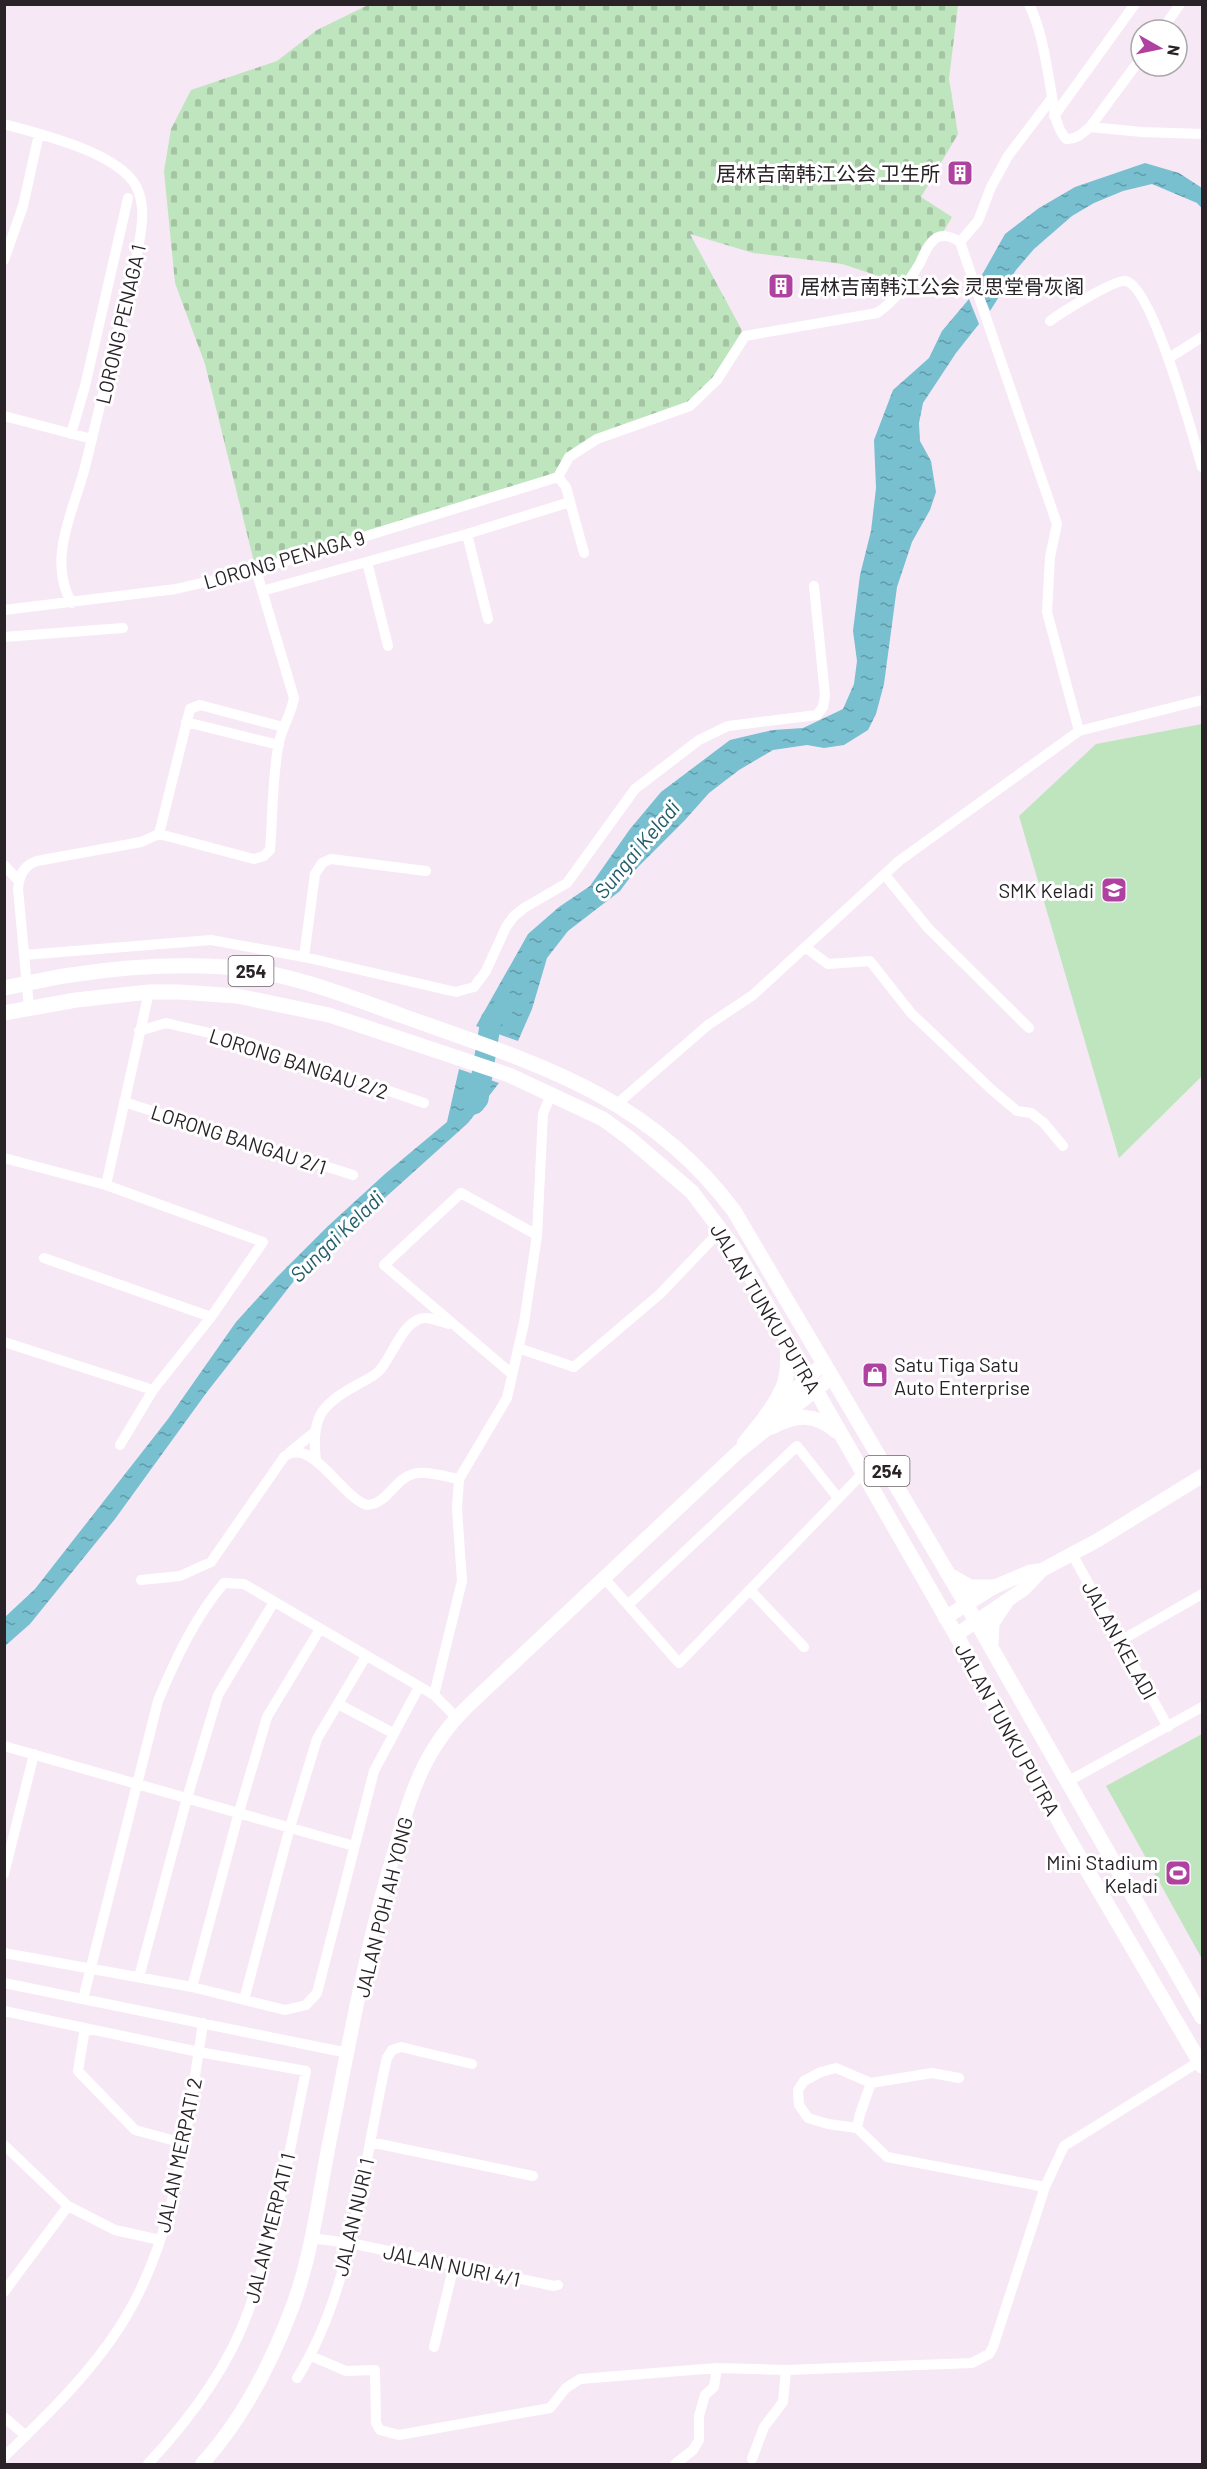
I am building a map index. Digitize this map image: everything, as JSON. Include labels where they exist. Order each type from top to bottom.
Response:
[{"type":"main road","name":"JALAN TUNKU PUTRA","points":[[4,988],[70,975],[139,966],[226,968],[266,973],[312,983],[517,1056],[572,1080],[617,1104],[682,1153],[716,1187],[734,1211],[992,1648],[1203,2017]]},
{"type":"main road","name":"JALAN TUNKU PUTRA","points":[[4,1012],[149,992],[237,996],[329,1015],[509,1075],[603,1119],[692,1192],[722,1228],[956,1635],[1066,1834],[1199,2058]]},
{"type":"main road","points":[[768,1422],[788,1374],[787,1345],[775,1319]]},
{"type":"main road","name":"JALAN POH AH YONG","points":[[202,2464],[220,2444],[262,2375],[292,2308],[310,2238],[381,1899],[420,1772],[438,1740],[456,1717],[811,1384],[824,1363]]},
{"type":"main road","name":"JALAN POH AH YONG","points":[[811,1384],[832,1377]]},
{"type":"main road","points":[[768,1422],[808,1417],[826,1423],[841,1435]]},
{"type":"main road","points":[[956,1635],[1024,1589],[1042,1570],[1140,1516],[1203,1476]]},
{"type":"main road","points":[[942,1565],[950,1575],[970,1587],[994,1587]]},
{"type":"main road","points":[[945,1618],[994,1587],[1029,1572],[1042,1570]]},
{"type":"main road","points":[[992,1648],[992,1623],[1006,1602]]},
{"type":"street","points":[[1029,4],[1042,42],[1054,116],[1059,131],[1066,139],[1071,140],[1090,127],[1129,74]]},
{"type":"street","points":[[1054,116],[1135,4]]},
{"type":"street","points":[[1170,18],[1180,4]]},
{"type":"street","points":[[960,242],[978,221],[991,187],[1008,156],[1052,98]]},
{"type":"street","name":"LORONG PENAGA 1","points":[[4,124],[92,152],[113,164],[136,185],[142,206],[142,230],[137,254],[92,439],[67,522],[62,552],[62,579],[66,594],[72,603]]},
{"type":"street","points":[[1090,127],[1203,135]]},
{"type":"street","points":[[4,260],[23,206],[39,134]]},
{"type":"street","points":[[71,434],[85,386],[128,198]]},
{"type":"street","points":[[584,553],[566,487],[558,477],[569,457],[597,439],[690,406],[717,380],[745,336],[877,313],[889,305],[901,292],[931,241],[941,236],[950,236],[960,242],[1057,524],[1050,557],[1047,612],[1079,731]]},
{"type":"street","points":[[1050,321],[1072,305],[1107,289],[1115,282],[1125,281],[1134,285],[1145,301],[1169,358],[1203,467]]},
{"type":"street","points":[[1169,358],[1203,337]]},
{"type":"street","points":[[4,416],[92,439]]},
{"type":"street","name":"LORONG PENAGA 9","points":[[4,610],[176,589],[256,570],[558,477]]},
{"type":"street","points":[[262,591],[467,534],[570,502]]},
{"type":"street","points":[[467,534],[488,619]]},
{"type":"street","points":[[367,562],[388,646]]},
{"type":"street","points":[[29,1008],[19,880],[25,867],[37,861],[141,842],[159,834],[254,859],[264,856],[270,850],[279,745],[294,698],[256,570]]},
{"type":"street","points":[[24,955],[211,940],[304,957],[456,992],[474,987],[486,971],[506,927],[514,916],[567,883],[635,789],[699,740],[728,726],[817,715],[823,707],[825,695],[814,586]]},
{"type":"street","points":[[4,638],[123,628]]},
{"type":"street","points":[[617,1104],[708,1026],[753,995],[899,861],[1079,731],[1203,700]]},
{"type":"street","points":[[159,834],[190,709],[200,705],[283,727]]},
{"type":"street","points":[[186,722],[279,745]]},
{"type":"street","points":[[304,957],[315,874],[322,863],[331,859],[426,871]]},
{"type":"street","points":[[4,865],[19,880]]},
{"type":"street","points":[[885,875],[928,928],[1029,1028]]},
{"type":"street","points":[[805,948],[828,964],[870,961],[910,1013],[1017,1111],[1030,1113],[1044,1123],[1063,1146]]},
{"type":"street","points":[[106,1185],[149,992]]},
{"type":"street","name":"LORONG BANGAU 2/2","points":[[139,1031],[166,1023],[244,1041],[424,1103]]},
{"type":"street","points":[[434,1695],[462,1581],[457,1509],[459,1479],[507,1398],[537,1235],[543,1114],[551,1094]]},
{"type":"street","name":"LORONG BANGAU 2/1","points":[[124,1102],[353,1175]]},
{"type":"street","points":[[4,1158],[106,1185],[263,1240],[211,1317],[153,1390],[120,1445]]},
{"type":"street","points":[[512,1374],[384,1265],[461,1193],[537,1235]]},
{"type":"street","points":[[518,1348],[574,1367],[660,1294],[722,1228]]},
{"type":"street","points":[[44,1258],[211,1317]]},
{"type":"street","points":[[316,1460],[315,1432],[325,1406],[334,1397],[380,1370],[405,1330],[413,1323],[425,1318],[453,1324]]},
{"type":"street","points":[[4,1342],[153,1390]]},
{"type":"street","points":[[141,1580],[180,1576],[211,1562],[284,1457],[315,1432]]},
{"type":"street","points":[[628,1605],[797,1446],[838,1498]]},
{"type":"street","points":[[290,1452],[301,1451],[316,1460],[353,1498],[367,1505],[381,1501],[410,1474],[420,1473],[459,1479]]},
{"type":"street","points":[[605,1579],[679,1663],[862,1474]]},
{"type":"street","name":"JALAN KELADI","points":[[1072,1554],[1168,1727]]},
{"type":"street","points":[[83,1999],[158,1701],[171,1670],[210,1600],[224,1583],[244,1584],[434,1695],[456,1717]]},
{"type":"street","points":[[750,1590],[804,1647]]},
{"type":"street","points":[[1120,1641],[1203,1594]]},
{"type":"street","points":[[139,1977],[187,1798],[218,1695],[274,1602]]},
{"type":"street","points":[[192,1987],[267,1717],[320,1629]]},
{"type":"street","points":[[244,2000],[290,1827],[317,1739],[366,1656]]},
{"type":"street","points":[[4,1953],[192,1987],[285,2010],[306,2005],[316,1993],[374,1771],[419,1687]]},
{"type":"street","points":[[338,1704],[393,1733]]},
{"type":"street","points":[[1067,1782],[1203,1707]]},
{"type":"street","points":[[4,1746],[354,1846]]},
{"type":"street","points":[[4,1874],[33,1754]]},
{"type":"street","points":[[4,1983],[348,2053]]},
{"type":"street","name":"JALAN MERPATI 2","points":[[4,2011],[199,2052],[306,2071]]},
{"type":"street","name":"JALAN MERPATI 2","points":[[4,2457],[76,2383],[111,2340],[133,2303],[160,2240],[174,2193],[203,2023]]},
{"type":"street","points":[[85,2028],[78,2071],[135,2130],[183,2143]]},
{"type":"street","name":"JALAN NURI 1","points":[[297,2378],[312,2356],[327,2318],[350,2243],[385,2067],[392,2050],[401,2047],[472,2064]]},
{"type":"street","points":[[312,2356],[346,2371],[375,2370],[377,2380],[376,2423],[380,2430],[399,2435],[550,2408],[566,2388],[580,2379],[717,2368],[786,2370],[972,2363],[989,2354],[993,2347],[1045,2187],[1064,2146],[1199,2058]]},
{"type":"street","points":[[959,2078],[932,2073],[871,2083],[836,2068],[821,2072],[804,2081],[798,2090],[799,2105],[808,2118],[828,2124],[857,2128],[886,2157],[1045,2187]]},
{"type":"street","name":"JALAN MERPATI 1","points":[[148,2464],[201,2399],[229,2354],[248,2313],[272,2228],[306,2071]]},
{"type":"street","points":[[857,2128],[871,2083]]},
{"type":"street","points":[[370,2142],[532,2176]]},
{"type":"street","points":[[4,2145],[68,2206],[99,2224],[115,2230],[160,2240]]},
{"type":"street","points":[[7,2284],[68,2206]]},
{"type":"street","name":"JALAN NURI 4/1","points":[[310,2238],[350,2243],[558,2285]]},
{"type":"street","points":[[434,2347],[454,2265]]},
{"type":"street","points":[[675,2464],[693,2450],[699,2440],[699,2416],[705,2395],[714,2387],[717,2368]]},
{"type":"street","points":[[752,2459],[764,2427],[783,2402],[786,2370]]},
{"type":"street","points":[[4,2417],[26,2436]]},
{"type":"green space","points":[[368,5],[958,5],[949,79],[958,134],[921,197],[952,217],[906,285],[842,264],[753,253],[690,234],[745,336],[690,406],[597,439],[569,457],[558,477],[256,570],[205,364],[175,283],[164,171],[171,129],[191,90],[277,61],[317,30]]},
{"type":"green space","name":"SMK Keladi","points":[[1202,724],[1202,1076],[1119,1158],[1019,816],[1096,744]]},
{"type":"green space","name":"Mini Stadium Keladi","points":[[1202,1734],[1202,1959],[1106,1786]]},
{"type":"water","points":[[1145,163],[1179,173],[1202,188],[1202,208],[1197,203],[1152,184],[1123,191],[1094,203],[1072,216],[1034,249],[1016,270],[990,311],[978,282],[1005,234],[1039,208],[1075,187]]},
{"type":"water","points":[[969,299],[979,324],[956,353],[923,403],[919,423],[920,441],[931,461],[936,492],[930,510],[912,542],[897,587],[884,684],[876,714],[868,730],[844,745],[824,748],[807,745],[773,750],[739,770],[709,793],[637,868],[620,891],[568,931],[547,958],[532,1009],[518,1041],[476,1026],[528,934],[559,907],[590,886],[630,829],[661,792],[730,740],[773,730],[803,728],[843,709],[854,684],[857,661],[853,631],[860,575],[871,531],[876,488],[874,440],[893,390],[929,358],[942,331]]},
{"type":"water","points":[[459,1069],[499,1083],[468,1123],[297,1277],[207,1392],[115,1519],[30,1624],[5,1646],[5,1617],[35,1589],[168,1419],[236,1322],[328,1226],[447,1122]]},
{"type":"waterway","name":"Sungai Keladi","points":[[474,1104],[478,1099],[491,1020],[503,1008]]},
{"type":"place","name":"居林吉南韩江公会 卫生所","points":[[960,173]]},
{"type":"place","name":"居林吉南韩江公会 灵思堂骨灰阁","points":[[781,286]]},
{"type":"place","name":"SMK Keladi","points":[[1114,890]]},
{"type":"place","name":"Satu Tiga Satu Auto Enterprise","points":[[875,1375]]},
{"type":"place","name":"Mini Stadium Keladi","points":[[1178,1873]]}]
